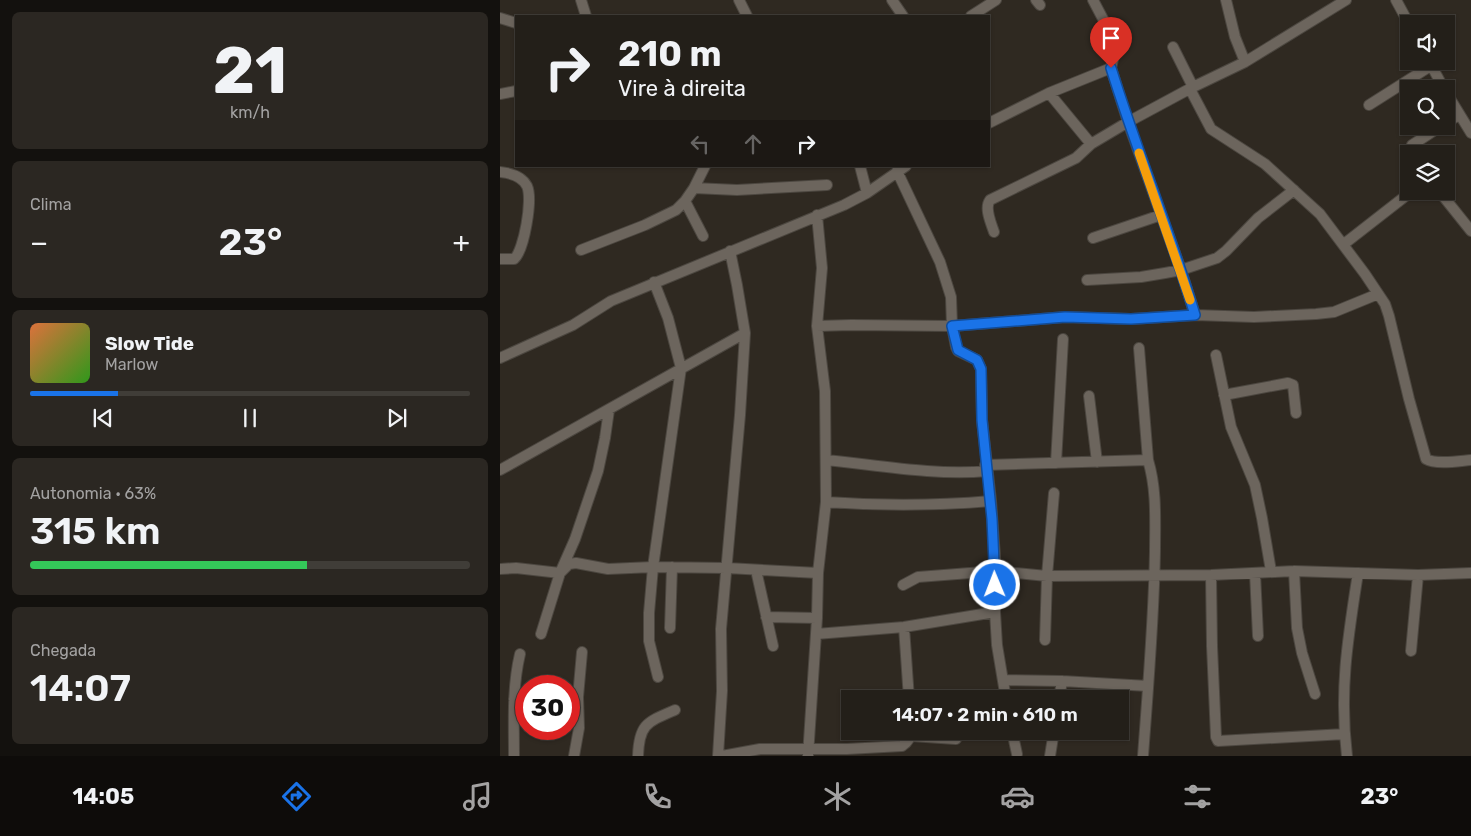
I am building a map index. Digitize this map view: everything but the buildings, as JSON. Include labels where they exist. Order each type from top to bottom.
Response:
[{"type":"street","points":[[581,0],[586,15]]},
{"type":"street","points":[[738,0],[747,15]]},
{"type":"street","points":[[892,0],[902,15]]},
{"type":"street","points":[[972,15],[996,0]]},
{"type":"street","points":[[1093,0],[1113,38],[1115,51],[1111,68],[1195,315]]},
{"type":"street","points":[[1226,0],[1235,37],[1245,62]]},
{"type":"street","points":[[994,232],[988,209],[990,200],[1076,158],[1091,144],[1128,122],[1191,88],[1245,62],[1332,3],[1346,0]]},
{"type":"street","points":[[1396,0],[1404,15]]},
{"type":"street","points":[[500,18],[515,23]]},
{"type":"street","points":[[1173,47],[1211,129],[1265,164],[1320,214],[1344,244],[1385,304],[1426,459],[1430,462],[1471,460]]},
{"type":"street","points":[[990,122],[1049,93],[1111,68]]},
{"type":"street","points":[[1369,105],[1420,70]]},
{"type":"street","points":[[500,94],[515,91]]},
{"type":"street","points":[[1049,93],[1091,144]]},
{"type":"street","points":[[1455,108],[1471,133]]},
{"type":"street","points":[[1455,117],[1459,115]]},
{"type":"street","points":[[1412,145],[1427,135]]},
{"type":"street","points":[[581,250],[676,210],[694,188],[704,167]]},
{"type":"street","points":[[860,167],[867,193]]},
{"type":"street","points":[[500,358],[573,325],[611,301],[730,250],[844,205],[867,193],[902,169],[940,262],[950,297],[952,326],[958,350],[977,360],[981,369],[982,420],[996,571],[995,612],[997,645],[1005,690]]},
{"type":"street","points":[[500,172],[518,176],[527,187],[529,196],[519,253],[514,259],[500,259]]},
{"type":"street","points":[[694,188],[737,190],[827,185]]},
{"type":"street","points":[[1087,280],[1141,277],[1181,270],[1216,258],[1226,251],[1258,218],[1294,190]]},
{"type":"street","points":[[1344,244],[1401,200]]},
{"type":"street","points":[[1447,200],[1471,231]]},
{"type":"street","points":[[685,201],[703,236]]},
{"type":"street","points":[[808,753],[818,573],[826,502],[825,391],[817,326],[822,268],[817,215]]},
{"type":"street","points":[[1093,238],[1161,215]]},
{"type":"street","points":[[718,756],[722,691],[721,629],[728,568],[745,333],[730,250]]},
{"type":"street","points":[[654,282],[668,318],[681,368],[653,567],[649,641],[658,677]]},
{"type":"street","points":[[817,326],[952,326],[1065,317],[1131,319],[1195,315],[1254,317],[1316,314],[1334,312],[1378,294]]},
{"type":"street","points":[[500,470],[745,333]]},
{"type":"street","points":[[1056,463],[1063,339]]},
{"type":"street","points":[[1139,348],[1148,460],[1152,472],[1155,499],[1154,576],[1143,756]]},
{"type":"street","points":[[1216,355],[1231,427],[1255,486],[1271,572]]},
{"type":"street","points":[[1224,395],[1288,383],[1293,385],[1296,413]]},
{"type":"street","points":[[1089,396],[1097,462]]},
{"type":"street","points":[[541,634],[560,573],[575,539],[598,472],[609,410]]},
{"type":"street","points":[[826,460],[911,469],[976,472],[986,468],[1056,463],[1148,460]]},
{"type":"street","points":[[1045,640],[1047,576],[1054,493]]},
{"type":"street","points":[[826,502],[938,506],[991,502]]},
{"type":"street","points":[[560,573],[569,564],[576,563],[608,569],[653,567],[728,568],[818,573]]},
{"type":"street","points":[[670,628],[672,567]]},
{"type":"street","points":[[500,569],[516,568],[560,573]]},
{"type":"street","points":[[756,570],[773,646]]},
{"type":"street","points":[[903,585],[918,577],[996,571],[1047,576],[1211,575],[1294,571],[1418,575],[1471,573]]},
{"type":"street","points":[[1294,571],[1297,628],[1302,653],[1315,694]]},
{"type":"street","points":[[1255,573],[1258,636]]},
{"type":"street","points":[[1347,756],[1343,696],[1346,650],[1358,573]]},
{"type":"street","points":[[1211,575],[1216,737],[1218,741],[1345,734]]},
{"type":"street","points":[[1411,651],[1418,575]]},
{"type":"street","points":[[816,634],[904,627],[995,612]]},
{"type":"street","points":[[766,617],[817,618]]},
{"type":"street","points":[[904,627],[908,690]]},
{"type":"street","points":[[578,675],[582,652]]},
{"type":"street","points":[[514,756],[514,699],[516,670],[520,654]]},
{"type":"street","points":[[1003,680],[1148,686]]},
{"type":"street","points":[[1060,690],[1062,681]]},
{"type":"street","points":[[638,756],[638,742],[642,728],[657,718],[675,710]]},
{"type":"street","points":[[574,756],[577,740]]},
{"type":"street","points":[[722,756],[760,749],[808,753],[902,746],[909,740]]},
{"type":"street","points":[[1014,740],[1017,754]]},
{"type":"street","points":[[1050,756],[1053,740]]},
{"type":"slow traffic","points":[[1139,153],[1190,300]]},
{"type":"route","points":[[995,585],[996,571],[991,502],[985,465],[982,420],[981,369],[977,360],[958,350],[952,326],[1065,317],[1131,319],[1195,315],[1111,68]]}]
